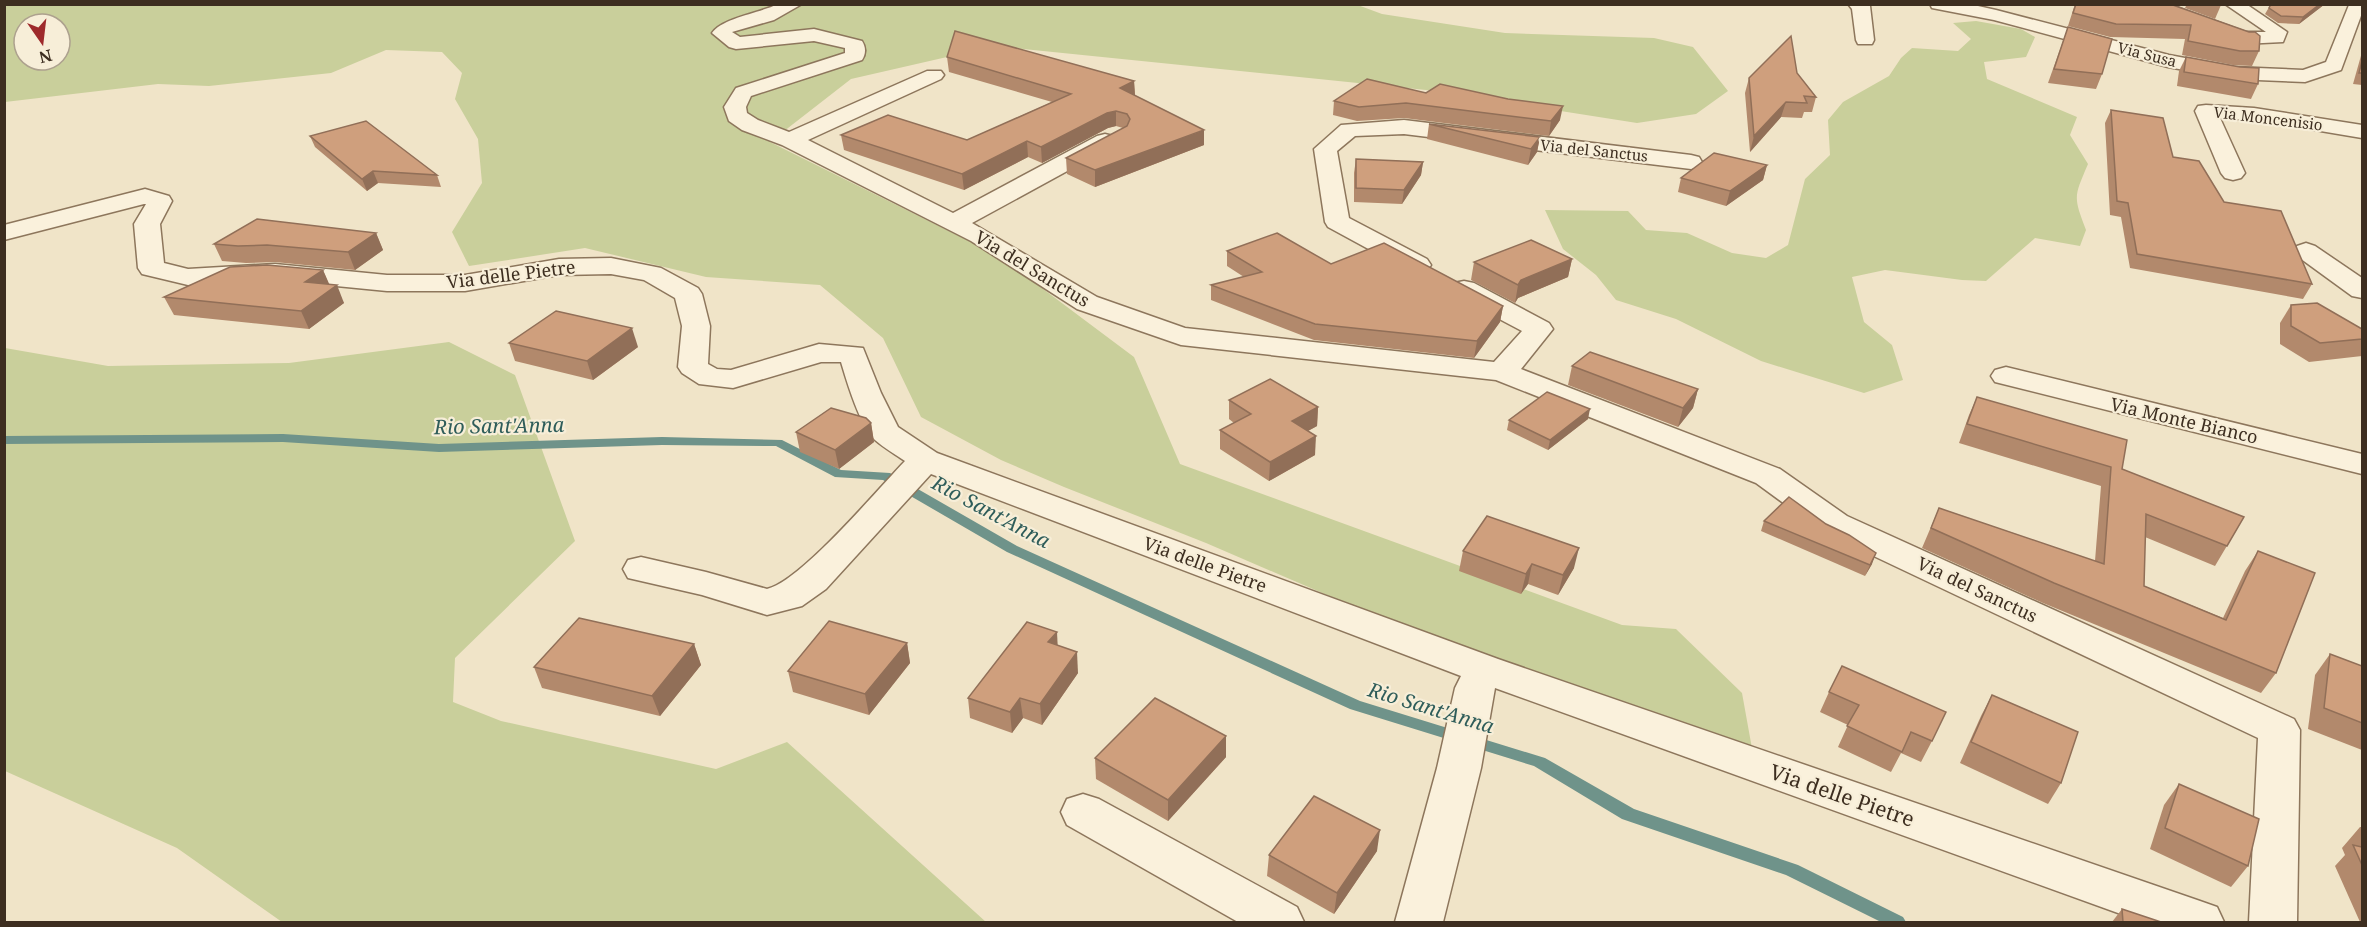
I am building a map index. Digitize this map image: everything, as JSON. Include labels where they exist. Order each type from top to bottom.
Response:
[{"type":"street","name":"Via del Sanctus","points":[[794,4],[768,16],[725,27],[721,33],[736,43],[814,35],[855,45],[855,56],[743,92],[735,107],[737,116],[750,125],[790,140],[980,236],[1087,303],[1181,336],[1502,372],[1768,476],[1835,524],[2279,730],[2273,922]]},
{"type":"street","points":[[1856,4],[1861,6],[1865,40]]},
{"type":"street","name":"Via Susa","points":[[1938,4],[1996,15],[2168,61],[2233,73],[2305,76],[2334,66],[2354,8]]},
{"type":"street","points":[[2150,4],[2243,38]]},
{"type":"street","points":[[2192,39],[2276,38],[2278,33],[2233,4]]},
{"type":"street","points":[[2127,38],[2159,39]]},
{"type":"street","points":[[790,140],[934,75]]},
{"type":"street","name":"Via Moncenisio","points":[[2234,173],[2206,111],[2254,114],[2362,132]]},
{"type":"street","name":"Via del Sanctus","points":[[1502,372],[1539,329],[1337,222],[1324,149],[1349,130],[1404,127],[1690,162]]},
{"type":"street","name":"Via del Sanctus","points":[[953,223],[1117,135]]},
{"type":"street","name":"Via delle Pietre","points":[[4,232],[145,196],[160,201],[147,224],[151,268],[188,277],[275,272],[387,284],[465,283],[559,267],[611,266],[652,274],[688,294],[696,326],[693,367],[710,378],[733,380],[819,353],[853,354],[866,393],[885,432],[921,464],[1480,679],[2200,922]]},
{"type":"street","points":[[2306,251],[2362,290]]},
{"type":"street","name":"Via Monte Bianco","points":[[2006,376],[2142,412],[2196,422],[2362,464]]},
{"type":"street","points":[[641,569],[706,584],[767,602],[789,597],[813,580],[921,464]]},
{"type":"street","points":[[1419,922],[1480,679]]},
{"type":"street","points":[[1083,812],[1280,922]]},
{"type":"green space","points":[[1355,4],[1382,14],[1505,33],[1654,38],[1693,47],[1728,91],[1696,114],[1637,123],[1426,90],[995,46],[851,79],[770,142],[999,256],[1134,357],[1180,464],[1622,625],[1676,629],[1742,693],[1753,754],[1406,629],[1206,543],[1001,460],[921,417],[883,338],[820,285],[706,277],[585,248],[469,266],[452,232],[482,183],[478,139],[455,99],[462,73],[442,52],[386,50],[331,73],[209,86],[158,84],[5,102],[4,5]]},
{"type":"green space","points":[[1976,21],[2021,29],[2035,37],[2026,57],[1984,62],[1987,79],[2077,117],[2070,135],[2088,164],[2077,197],[2086,230],[2080,246],[2035,238],[1986,281],[1885,270],[1852,277],[1864,322],[1892,345],[1903,380],[1864,393],[1761,361],[1676,319],[1616,300],[1596,275],[1563,249],[1545,210],[1628,211],[1646,230],[1687,233],[1732,253],[1766,258],[1788,245],[1805,179],[1830,155],[1828,120],[1843,102],[1889,76],[1901,58],[1912,48],[1958,51],[1971,39],[1953,23]]},
{"type":"green space","points":[[449,342],[515,375],[575,541],[455,658],[453,702],[501,721],[716,769],[787,742],[986,922],[282,922],[177,848],[5,771],[5,348],[108,366],[289,363]]},
{"type":"building","points":[[2076,4],[2170,4],[2249,32],[2255,32],[2260,36],[2259,51],[2240,51],[2188,41],[2191,25],[2116,24],[2073,13]]},
{"type":"building","points":[[2271,4],[2320,4],[2303,17],[2281,16],[2269,8]]},
{"type":"building","points":[[2068,27],[2112,39],[2102,74],[2054,69]]},
{"type":"building","points":[[955,31],[1134,81],[1120,88],[1204,130],[1095,170],[1066,158],[1127,126],[1130,119],[1127,114],[1116,111],[1107,113],[1041,147],[1027,141],[962,174],[841,135],[888,115],[967,140],[1071,94],[947,57]]},
{"type":"building","points":[[1791,36],[1797,73],[1816,97],[1804,96],[1807,103],[1786,102],[1754,136],[1749,78]]},
{"type":"building","points":[[2186,57],[2240,67],[2259,68],[2258,84],[2184,72]]},
{"type":"building","points":[[1367,79],[1426,93],[1440,84],[1508,99],[1563,106],[1551,121],[1406,103],[1359,107],[1334,101]]},
{"type":"building","points":[[2111,110],[2163,118],[2173,157],[2199,161],[2224,202],[2281,211],[2312,284],[2137,254],[2128,203],[2117,201]]},
{"type":"building","points":[[366,121],[437,175],[373,171],[362,179],[310,136]]},
{"type":"building","points":[[1429,124],[1540,137],[1531,149]]},
{"type":"building","points":[[1714,153],[1767,165],[1730,191],[1681,178]]},
{"type":"building","points":[[1356,159],[1423,162],[1404,190],[1356,188]]},
{"type":"building","points":[[257,219],[376,233],[348,252],[267,245],[214,244]]},
{"type":"building","points":[[1277,233],[1331,264],[1384,243],[1503,306],[1477,341],[1315,324],[1211,285],[1262,272],[1227,251]]},
{"type":"building","points":[[1531,240],[1572,259],[1521,280],[1518,285],[1474,262]]},
{"type":"building","points":[[267,265],[323,270],[305,282],[337,285],[301,311],[164,297],[230,267]]},
{"type":"building","points":[[2317,303],[2362,329],[2362,339],[2320,343],[2291,326],[2291,305]]},
{"type":"building","points":[[556,311],[632,328],[587,361],[509,343]]},
{"type":"building","points":[[1590,352],[1698,389],[1683,408],[1572,366]]},
{"type":"building","points":[[1270,379],[1318,407],[1292,421],[1316,436],[1270,462],[1220,430],[1251,414],[1229,400]]},
{"type":"building","points":[[1547,392],[1590,409],[1550,440],[1509,420]]},
{"type":"building","points":[[1977,397],[2127,440],[2122,469],[2244,517],[2227,546],[2146,514],[2144,586],[2226,620],[2258,551],[2315,573],[2276,673],[2054,583],[1931,528],[1939,508],[2104,564],[2111,467],[1967,424]]},
{"type":"building","points":[[831,408],[866,418],[871,423],[835,450],[796,432]]},
{"type":"building","points":[[1789,497],[1826,524],[1849,535],[1876,553],[1870,565],[1764,521]]},
{"type":"building","points":[[1487,516],[1579,548],[1563,575],[1532,564],[1526,574],[1463,551]]},
{"type":"building","points":[[579,618],[694,644],[652,696],[534,667]]},
{"type":"building","points":[[829,621],[907,643],[865,694],[788,671]]},
{"type":"building","points":[[1027,622],[1057,632],[1048,642],[1077,652],[1040,704],[1020,698],[1010,712],[968,698]]},
{"type":"building","points":[[2330,654],[2362,666],[2362,723],[2324,708]]},
{"type":"building","points":[[1842,666],[1946,712],[1932,741],[1911,732],[1902,752],[1847,726],[1859,705],[1829,692]]},
{"type":"building","points":[[1992,695],[2078,732],[2061,783],[1971,742]]},
{"type":"building","points":[[1155,698],[1226,736],[1168,800],[1095,758]]},
{"type":"building","points":[[2179,784],[2259,819],[2248,866],[2165,828]]},
{"type":"building","points":[[1314,796],[1380,830],[1337,893],[1269,855]]},
{"type":"building","points":[[2353,845],[2362,847],[2362,865]]},
{"type":"building","points":[[2122,909],[2161,922],[2123,922]]},
{"type":"waterway","name":"Rio Sant'Anna","points":[[4,440],[283,438],[439,448],[662,441],[778,442],[839,474],[886,476],[1012,549],[1355,705],[1539,762],[1628,814],[1792,870],[1897,922]]}]
